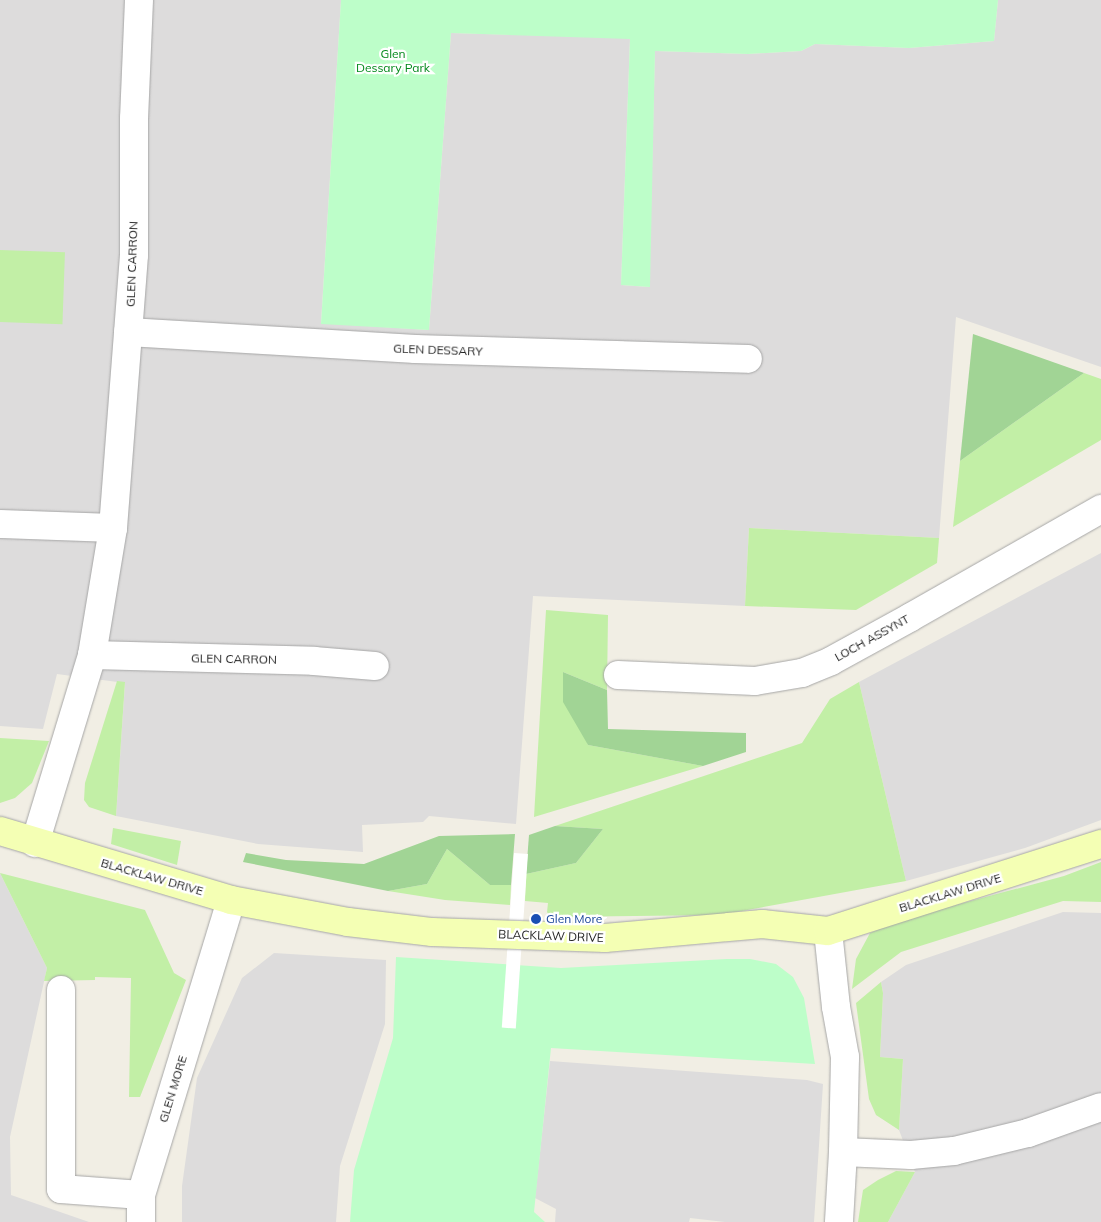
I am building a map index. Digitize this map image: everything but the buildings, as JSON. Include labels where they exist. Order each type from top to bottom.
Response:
[{"type":"street","name":"GLEN CARRON","points":[[34,843],[92,655],[113,528],[134,255],[134,119],[139,0]]},
{"type":"street","name":"GLEN DESSARY","points":[[128,332],[415,349],[748,359]]},
{"type":"street","name":"LOCH ASSYNT","points":[[618,675],[755,680],[802,673],[831,661],[1101,509]]},
{"type":"street","points":[[0,524],[113,528]]},
{"type":"street","name":"GLEN CARRON","points":[[92,655],[314,661],[375,666]]},
{"type":"street","name":"BLACKLAW DRIVE","points":[[0,831],[34,843],[231,900],[348,922],[432,932],[605,938],[762,924],[828,931],[1101,844]]},
{"type":"street","name":"GLEN MORE","points":[[141,1209],[231,900]]},
{"type":"street","points":[[828,931],[836,1007],[845,1057],[839,1222]]},
{"type":"street","points":[[61,990],[61,1189],[141,1209]]},
{"type":"street","points":[[843,1152],[911,1155],[954,1151],[1028,1133],[1101,1106]]},
{"type":"shaded area","points":[[0,0],[341,0],[321,323],[429,330],[451,33],[630,38],[621,285],[649,287],[655,51],[748,54],[801,51],[815,44],[909,48],[994,41],[998,0],[1101,0],[1101,367],[956,317],[939,538],[749,528],[745,606],[533,596],[516,824],[429,816],[423,822],[362,825],[363,852],[258,844],[116,816],[125,683],[57,674],[43,729],[0,726]]},
{"type":"shaded area","points":[[1101,553],[1101,820],[1025,848],[906,881],[859,682]]},
{"type":"shaded area","points":[[0,873],[47,968],[10,1137],[11,1195],[89,1222],[0,1222]]},
{"type":"shaded area","points":[[1063,912],[1101,913],[1101,1222],[888,1222],[915,1172],[899,1130],[903,1059],[880,1057],[883,993],[881,982],[906,965]]},
{"type":"shaded area","points":[[274,953],[386,960],[385,1024],[340,1166],[336,1222],[182,1222],[182,1186],[197,1078],[242,978]]},
{"type":"shaded area","points":[[550,1061],[807,1080],[823,1084],[814,1222],[725,1222],[690,1218],[689,1222],[555,1222],[556,1209],[535,1198]]},
{"type":"green space","name":"Glen Dessary Park","points":[[341,0],[998,0],[994,41],[909,48],[815,44],[801,51],[748,54],[655,51],[650,287],[621,285],[630,39],[451,33],[429,330],[321,324]]},
{"type":"green space","points":[[0,250],[65,252],[62,324],[0,322]]},
{"type":"green space","points":[[973,334],[1084,373],[960,461]]},
{"type":"green space","points":[[1084,373],[1101,379],[1101,440],[953,527],[960,461]]},
{"type":"green space","points":[[749,528],[939,538],[937,563],[856,610],[745,606]]},
{"type":"green space","points":[[546,610],[608,615],[607,690],[563,672],[588,745],[703,766],[534,817]]},
{"type":"green space","points":[[563,672],[607,690],[608,729],[746,733],[746,752],[703,766],[588,745],[563,702]]},
{"type":"green space","points":[[117,681],[125,682],[116,816],[89,807],[84,800],[85,783]]},
{"type":"green space","points":[[859,682],[906,881],[720,915],[550,917],[547,912],[548,903],[525,901],[526,874],[576,863],[603,829],[555,826],[802,743],[830,699]]},
{"type":"green space","points":[[0,738],[49,741],[32,783],[15,798],[0,803]]},
{"type":"green space","points":[[555,826],[603,829],[576,863],[526,874],[529,835]]},
{"type":"green space","points":[[113,828],[181,841],[177,865],[111,844]]},
{"type":"green space","points":[[515,834],[511,885],[490,885],[447,849],[427,884],[388,891],[243,862],[246,853],[286,860],[364,864],[439,836]]},
{"type":"green space","points":[[447,849],[490,885],[511,885],[510,905],[445,900],[388,891],[427,884]]},
{"type":"green space","points":[[1101,862],[1101,902],[1063,901],[901,952],[852,989],[856,959],[870,933],[900,920],[1064,876]]},
{"type":"green space","points":[[0,873],[145,910],[174,973],[186,980],[140,1097],[129,1097],[131,978],[95,977],[95,980],[44,981],[47,968]]},
{"type":"green space","points":[[396,957],[561,968],[727,959],[750,959],[776,964],[793,977],[804,998],[815,1064],[551,1048],[534,1212],[545,1222],[350,1222],[354,1170],[393,1038]]},
{"type":"green space","points":[[881,982],[883,993],[880,1057],[903,1059],[899,1130],[876,1115],[869,1099],[856,1003]]},
{"type":"green space","points":[[896,1171],[915,1172],[888,1222],[858,1222],[863,1190]]},
{"type":"pier","points":[[514,853],[528,854],[516,1029],[502,1028]]},
{"type":"place","name":"Glen More","points":[[536,919]]}]
